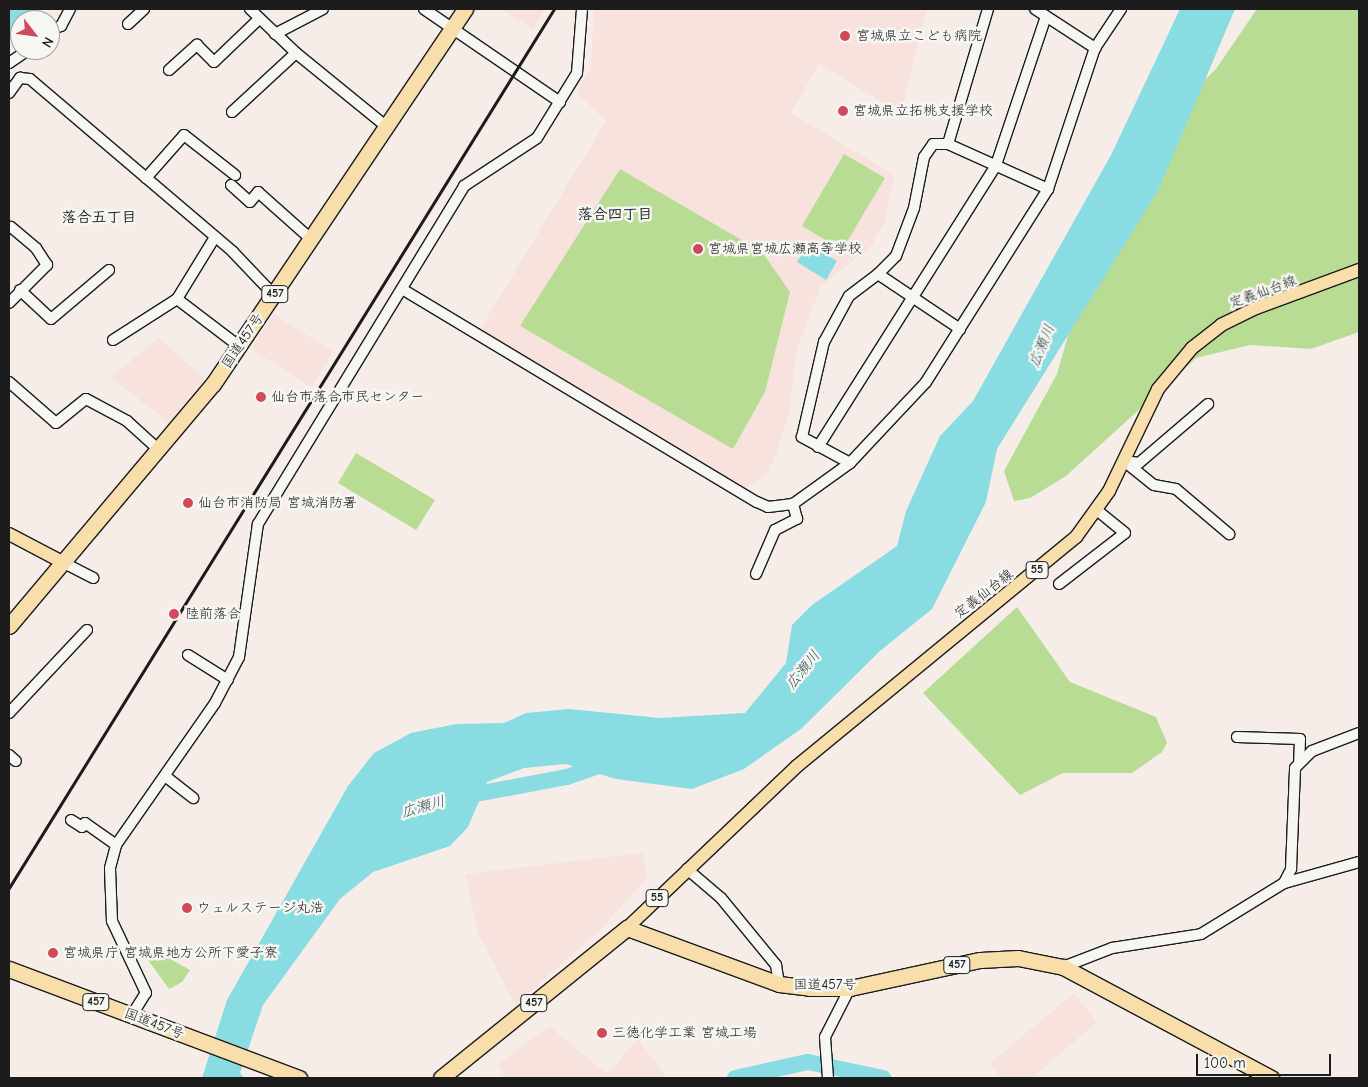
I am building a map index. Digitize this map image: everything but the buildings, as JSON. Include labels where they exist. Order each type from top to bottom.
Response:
[{"type":"highway","name":"国道457号","points":[[9,626],[159,450],[239,346],[465,9]]},
{"type":"highway","name":"国道457号","points":[[627,928],[779,984],[850,988],[980,960],[1018,958],[1063,967],[1271,1078]]},
{"type":"highway","name":"457","points":[[441,1078],[627,928]]},
{"type":"highway","name":"国道457号","points":[[9,970],[295,1077]]},
{"type":"main road","name":"定義仙台線","points":[[627,928],[687,869],[873,700],[1054,558],[1098,511],[1158,389],[1192,348],[1220,325],[1359,270]]},
{"type":"main road","points":[[9,534],[64,563]]},
{"type":"street","points":[[60,26],[70,9]]},
{"type":"street","points":[[128,24],[144,9]]},
{"type":"street","points":[[250,9],[258,19],[296,53],[387,127]]},
{"type":"street","points":[[275,34],[323,9]]},
{"type":"street","points":[[424,9],[450,30],[560,102]]},
{"type":"street","points":[[132,1015],[143,1002],[144,982],[118,938],[107,900],[116,844],[165,776],[228,680],[239,657],[258,524],[464,186],[526,149],[560,102],[581,60],[582,9]]},
{"type":"street","points":[[948,144],[988,9]]},
{"type":"street","points":[[1035,9],[1095,48]]},
{"type":"street","points":[[402,289],[756,502],[768,507],[793,504],[850,463],[926,382],[1048,189],[1095,48],[1121,9]]},
{"type":"street","points":[[818,447],[913,301],[996,165],[1046,16]]},
{"type":"street","points":[[169,70],[197,45],[214,62],[258,19]]},
{"type":"street","points":[[232,112],[296,53]]},
{"type":"street","points":[[9,93],[20,78],[30,79],[215,237],[274,295]]},
{"type":"street","points":[[146,178],[184,135],[235,175]]},
{"type":"street","points":[[850,463],[802,437],[824,342],[849,296],[878,274],[896,256],[914,208],[924,157],[933,144],[948,144],[1048,189]]},
{"type":"street","points":[[231,186],[250,202],[258,192],[311,239]]},
{"type":"street","points":[[9,303],[46,265],[36,248],[11,227]]},
{"type":"street","points":[[113,340],[178,299],[215,237]]},
{"type":"street","points":[[20,290],[51,319],[109,270]]},
{"type":"street","points":[[878,274],[913,301],[960,329]]},
{"type":"street","points":[[178,299],[239,346]]},
{"type":"street","points":[[9,382],[56,423],[86,399],[128,421],[159,450]]},
{"type":"street","points":[[1124,461],[1139,463],[1208,404]]},
{"type":"street","points":[[1124,461],[1154,485],[1176,489],[1230,534]]},
{"type":"street","points":[[756,574],[775,530],[797,519],[793,504]]},
{"type":"street","points":[[1059,584],[1125,533],[1098,511]]},
{"type":"street","points":[[64,563],[93,578]]},
{"type":"street","points":[[9,713],[87,630]]},
{"type":"street","points":[[188,655],[228,680]]},
{"type":"street","points":[[1298,762],[1312,751],[1359,733]]},
{"type":"street","points":[[1237,737],[1300,739],[1298,762],[1293,777],[1291,869],[1284,884]]},
{"type":"street","points":[[165,776],[193,798]]},
{"type":"street","points":[[71,820],[82,827],[85,823],[116,844]]},
{"type":"street","points":[[1063,967],[1112,948],[1202,934],[1284,884],[1359,862]]},
{"type":"street","points":[[687,869],[721,898],[776,965],[779,984]]},
{"type":"street","points":[[828,1078],[825,1037],[850,988]]},
{"type":"shaded area","points":[[501,9],[545,9],[533,29]]},
{"type":"shaded area","name":"宮城県宮城広瀬高等学校","points":[[594,9],[926,9],[901,113],[819,64],[791,113],[894,175],[885,221],[872,245],[821,286],[796,351],[789,413],[777,451],[767,475],[745,488],[479,331],[606,121],[577,93],[591,67]]},
{"type":"shaded area","points":[[274,314],[333,352],[311,387],[251,349]]},
{"type":"shaded area","points":[[159,338],[205,379],[169,423],[111,377]]},
{"type":"shaded area","points":[[642,853],[648,877],[597,933],[515,1005],[477,931],[466,874]]},
{"type":"shaded area","points":[[1074,993],[1097,1022],[1032,1078],[1002,1078],[989,1064]]},
{"type":"shaded area","points":[[550,1027],[608,1074],[638,1038],[666,1078],[505,1078],[497,1064]]},
{"type":"green space","points":[[1257,9],[1359,9],[1359,332],[1311,349],[1250,345],[1196,358],[1066,476],[1030,498],[1014,501],[1004,471],[1057,374],[1073,318],[1187,97],[1216,69]]},
{"type":"green space","points":[[844,154],[885,178],[842,250],[802,226]]},
{"type":"green space","points":[[620,169],[762,252],[790,292],[765,392],[733,449],[520,326]]},
{"type":"green space","points":[[356,453],[435,500],[416,530],[338,483]]},
{"type":"green space","points":[[1017,607],[1070,682],[1156,717],[1167,743],[1162,752],[1132,773],[1063,773],[1020,795],[923,693]]},
{"type":"green space","points":[[150,948],[190,970],[182,982],[169,989],[146,957]]},
{"type":"water","points":[[9,9],[37,9],[10,10],[9,36]]},
{"type":"water","points":[[1180,9],[1235,9],[1158,191],[997,449],[986,502],[932,609],[880,651],[801,729],[744,769],[692,789],[616,779],[566,764],[524,768],[487,782],[468,827],[450,846],[373,872],[340,899],[263,1005],[240,1073],[244,1078],[202,1078],[227,1000],[348,786],[374,753],[411,733],[456,724],[504,723],[526,713],[569,709],[660,718],[745,713],[786,663],[792,625],[812,605],[897,546],[906,511],[940,436],[973,401],[1111,155]]},
{"type":"water","points":[[808,244],[837,261],[826,280],[797,262]]},
{"type":"waterway","name":"広瀬川","points":[[460,797],[567,777],[607,763]]},
{"type":"waterway","points":[[735,1078],[808,1062],[883,1078]]},
{"type":"railway","points":[[9,888],[554,9]]},
{"type":"place","name":"宮城県立こども病院","points":[[845,36]]},
{"type":"place","name":"宮城県立拓桃支援学校","points":[[843,111]]},
{"type":"place","name":"宮城県宮城広瀬高等学校","points":[[698,249]]},
{"type":"place","name":"仙台市落合市民センター","points":[[261,397]]},
{"type":"place","name":"仙台市消防局 宮城消防署","points":[[188,503]]},
{"type":"place","name":"陸前落合","points":[[174,614]]},
{"type":"place","name":"ウェルステージ丸浩","points":[[187,908]]},
{"type":"place","name":"宮城県庁 宮城県地方公所下愛子寮","points":[[53,953]]},
{"type":"place","name":"三徳化学工業 宮城工場","points":[[602,1033]]},
{"type":"district","name":"落合四丁目","points":[[615,215]]},
{"type":"district","name":"落合五丁目","points":[[99,218]]}]
